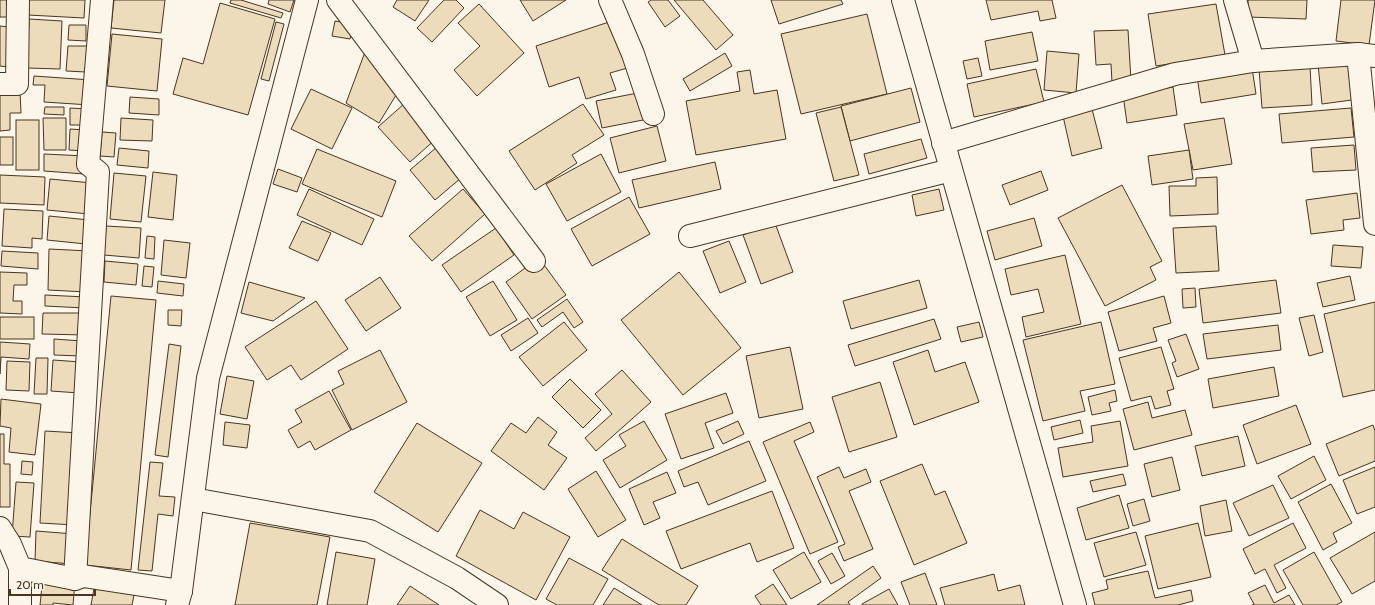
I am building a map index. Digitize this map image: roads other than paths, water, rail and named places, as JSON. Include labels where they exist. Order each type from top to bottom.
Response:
[{"type":"street","points":[[0,84],[17,84],[18,0]]},
{"type":"street","points":[[75,579],[98,172],[88,164],[102,0]]},
{"type":"street","points":[[20,568],[75,579],[83,576],[179,598],[208,378],[307,0]]},
{"type":"street","points":[[338,0],[534,261]]},
{"type":"street","points":[[610,0],[633,54],[653,114]]},
{"type":"street","points":[[903,0],[1075,605]]},
{"type":"street","points":[[1235,0],[1254,61]]},
{"type":"street","points":[[943,143],[1175,74],[1254,61],[1367,55],[1375,224]]},
{"type":"street","points":[[690,236],[951,170]]},
{"type":"street","points":[[193,499],[370,531],[457,578],[497,605]]},
{"type":"street","points":[[0,528],[10,544],[20,568],[20,605]]}]
